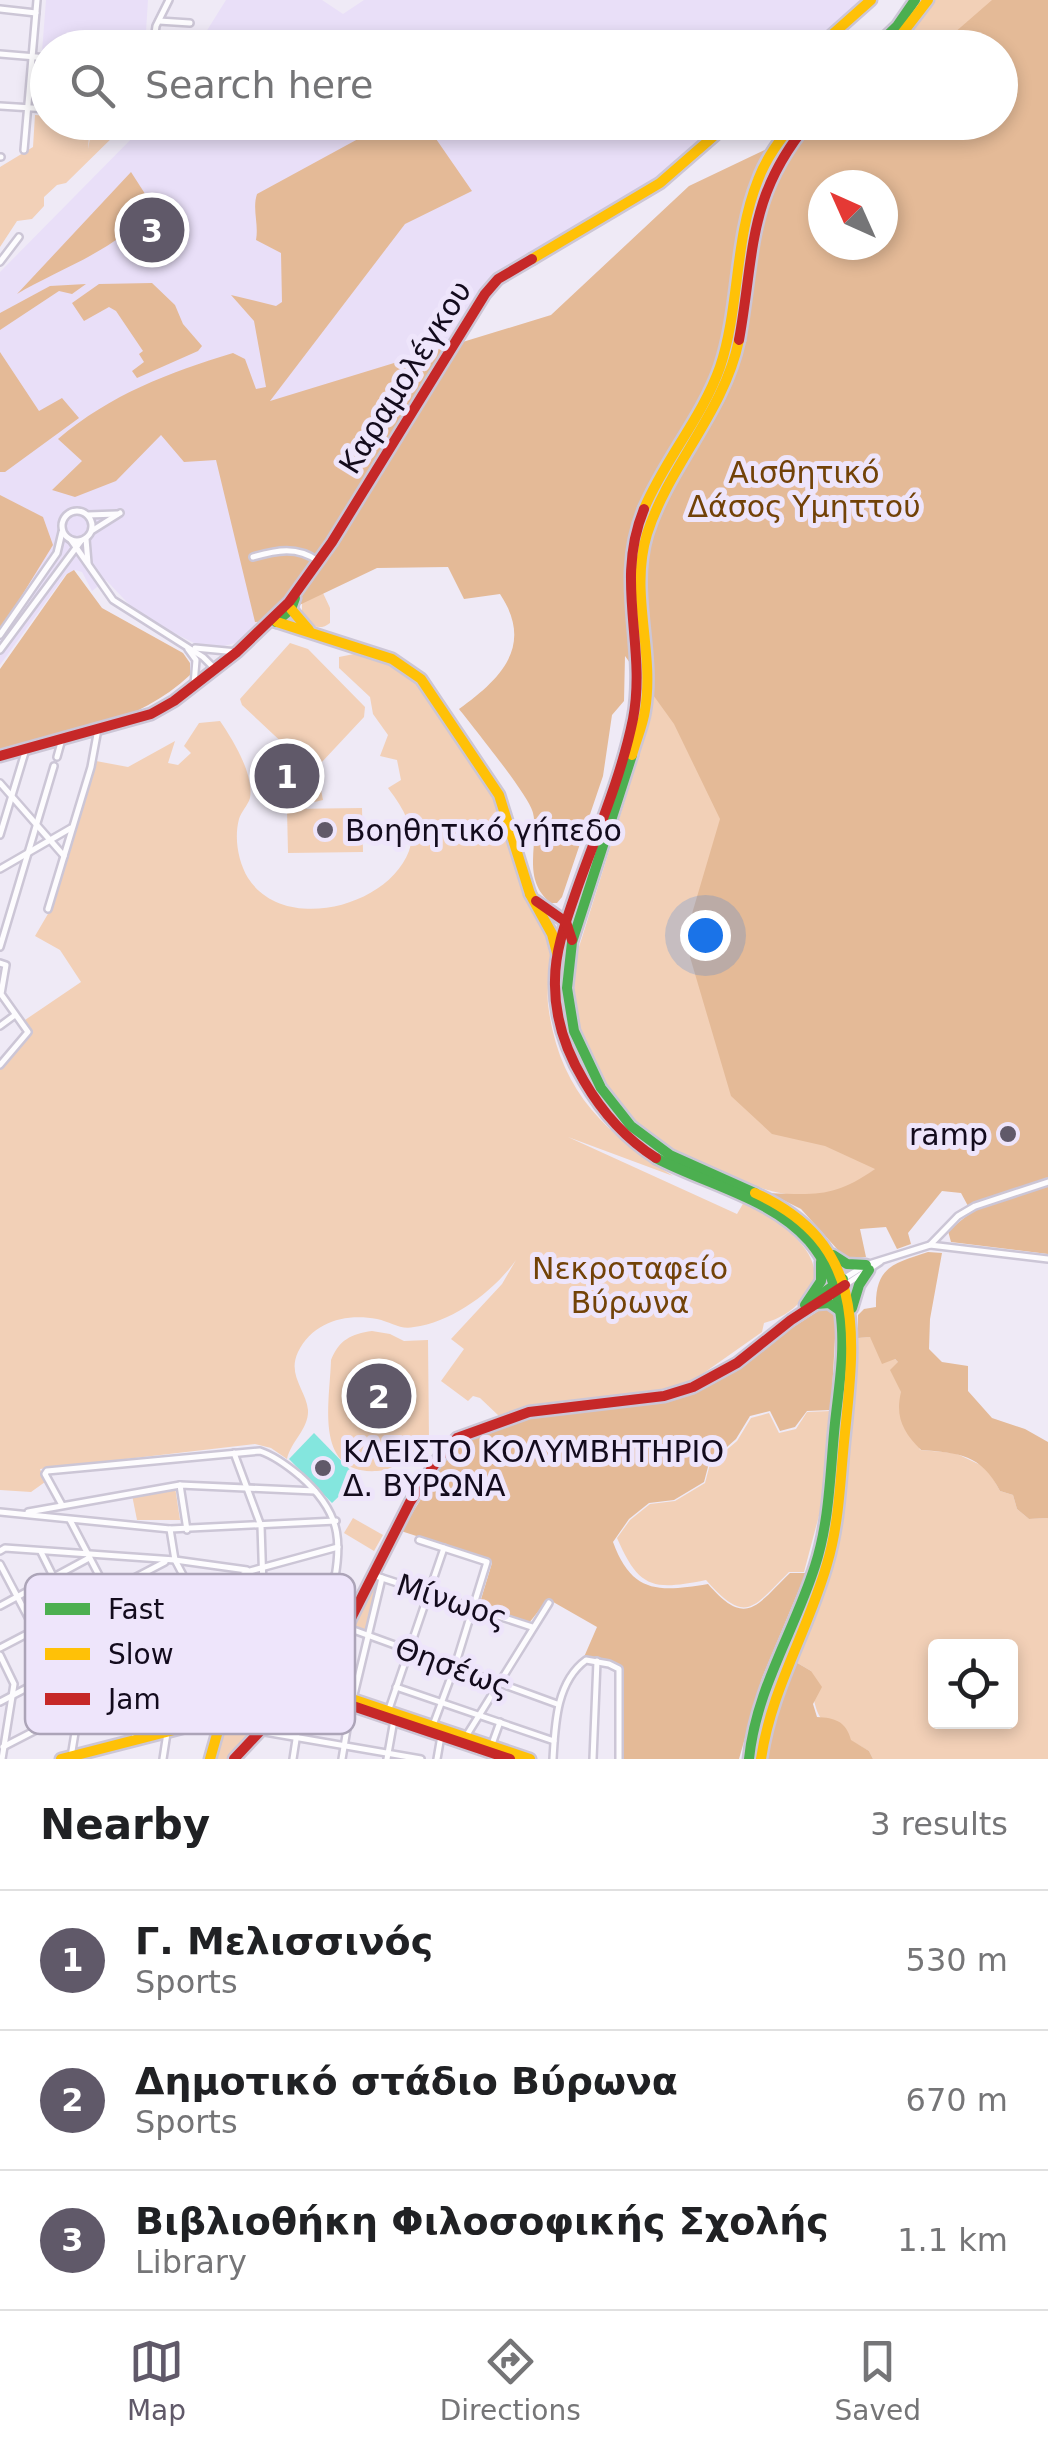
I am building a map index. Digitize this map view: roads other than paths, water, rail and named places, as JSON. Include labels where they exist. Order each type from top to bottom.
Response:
[{"type":"main road","points":[[837,30],[871,0]]},
{"type":"main road","points":[[893,30],[915,0]]},
{"type":"main road","points":[[905,30],[928,0]]},
{"type":"main road","name":"Καραμολέγκου","points":[[0,756],[151,714],[237,652],[260,627],[286,615],[484,294],[498,279],[660,182],[709,140]]},
{"type":"main road","points":[[748,1756],[766,1690],[822,1544],[846,1314],[868,1267],[847,1264],[822,1250],[778,1213],[666,1164],[627,1137],[606,1115],[581,1077],[566,1044],[556,998],[557,958],[566,922],[634,710],[629,568],[634,536],[721,364],[748,203],[762,167],[781,140]]},
{"type":"main road","points":[[761,1759],[770,1714],[833,1545],[850,1374],[846,1314],[839,1285],[803,1220],[783,1205],[670,1154],[645,1138],[615,1108],[590,1072],[572,1025],[566,985],[572,942],[646,712],[640,568],[645,540],[664,495],[727,380],[740,332],[759,206],[778,162],[795,140]]},
{"type":"main road","points":[[286,615],[310,631],[392,660],[425,684],[500,795],[530,894],[552,934],[557,958]]},
{"type":"main road","points":[[530,894],[566,922],[572,942]]},
{"type":"main road","points":[[547,910],[572,904]]},
{"type":"main road","points":[[811,1304],[821,1281],[822,1250]]},
{"type":"main road","points":[[355,1616],[422,1482],[462,1435],[529,1412],[664,1396],[693,1387],[738,1363],[839,1285]]},
{"type":"main road","points":[[811,1304],[830,1303],[846,1314]]},
{"type":"main road","points":[[355,1703],[510,1759]]},
{"type":"main road","points":[[436,1732],[465,1738],[491,1753],[530,1759]]},
{"type":"main road","points":[[66,1758],[163,1734]]},
{"type":"main road","points":[[210,1759],[218,1734]]},
{"type":"main road","points":[[234,1759],[256,1734]]},
{"type":"street","points":[[34,30],[37,0]]},
{"type":"street","points":[[158,30],[170,0]]},
{"type":"street","points":[[0,10],[36,12]]},
{"type":"street","points":[[160,20],[190,24]]},
{"type":"street","points":[[0,54],[30,56]]},
{"type":"street","points":[[24,150],[30,77]]},
{"type":"street","points":[[0,106],[30,108]]},
{"type":"street","points":[[0,262],[19,237]]},
{"type":"street","points":[[0,635],[57,553],[61,525],[68,514],[120,513],[78,542],[0,650]]},
{"type":"street","points":[[87,515],[91,531]]},
{"type":"street","points":[[62,532],[78,542],[88,566]]},
{"type":"street","points":[[78,542],[81,557],[113,600],[183,643],[215,669]]},
{"type":"street","points":[[253,557],[295,550],[318,561]]},
{"type":"street","points":[[69,554],[81,557]]},
{"type":"street","points":[[183,643],[203,651],[237,652]]},
{"type":"street","points":[[183,643],[196,660],[194,685]]},
{"type":"street","points":[[48,909],[91,767],[98,729]]},
{"type":"street","points":[[57,757],[62,738]]},
{"type":"street","points":[[0,835],[26,749]]},
{"type":"street","points":[[0,946],[54,766]]},
{"type":"street","points":[[0,783],[64,856]]},
{"type":"street","points":[[0,869],[72,827]]},
{"type":"street","points":[[0,1065],[28,1032],[0,994],[3,964]]},
{"type":"street","points":[[0,1026],[15,1015]]},
{"type":"street","points":[[930,1245],[958,1216],[975,1206],[1048,1182]]},
{"type":"street","points":[[839,1285],[868,1267],[930,1245],[1048,1260]]},
{"type":"street","points":[[234,1453],[262,1526],[262,1574]]},
{"type":"street","points":[[62,1505],[47,1471],[266,1453],[317,1491],[336,1521],[335,1574]]},
{"type":"street","points":[[20,1513],[180,1485],[317,1491]]},
{"type":"street","points":[[180,1485],[187,1530]]},
{"type":"street","points":[[0,1512],[170,1530],[336,1521]]},
{"type":"street","points":[[70,1519],[97,1574]]},
{"type":"street","points":[[170,1530],[172,1560],[181,1574]]},
{"type":"street","points":[[419,1540],[487,1562],[442,1702],[436,1732],[437,1759]]},
{"type":"street","points":[[242,1574],[338,1547]]},
{"type":"street","points":[[0,1551],[5,1548],[172,1560],[250,1570]]},
{"type":"street","points":[[388,1756],[396,1686],[444,1548]]},
{"type":"street","points":[[40,1551],[52,1574]]},
{"type":"street","points":[[58,1574],[88,1556]]},
{"type":"street","points":[[144,1574],[172,1560]]},
{"type":"street","points":[[0,1564],[25,1611]]},
{"type":"street","points":[[355,1690],[377,1577]]},
{"type":"street","name":"Μίνωος","points":[[377,1577],[532,1628]]},
{"type":"street","points":[[0,1606],[25,1592]]},
{"type":"street","points":[[465,1738],[548,1603]]},
{"type":"street","name":"Θησέως","points":[[355,1631],[558,1705]]},
{"type":"street","points":[[2,1759],[14,1695],[0,1652],[25,1637]]},
{"type":"street","points":[[593,1759],[597,1661]]},
{"type":"street","points":[[553,1759],[558,1705],[582,1662],[597,1661],[619,1670],[619,1759]]},
{"type":"street","points":[[0,1673],[10,1674]]},
{"type":"street","points":[[396,1686],[554,1741]]},
{"type":"street","points":[[0,1702],[25,1689]]},
{"type":"street","points":[[491,1753],[500,1722]]},
{"type":"street","points":[[3,1747],[28,1734]]},
{"type":"street","points":[[134,1734],[137,1740]]},
{"type":"street","points":[[163,1759],[167,1734]]},
{"type":"street","points":[[278,1734],[420,1759]]},
{"type":"street","points":[[292,1759],[297,1734]]},
{"type":"street","points":[[342,1759],[346,1734]]},
{"type":"place","name":"Βιβλιοθήκη Φιλοσοφικής Σχολής","points":[[152,230]]},
{"type":"place","name":"Γ. Μελισσινός","points":[[287,776]]},
{"type":"place","name":"Βοηθητικό γήπεδο","points":[[325,830]]},
{"type":"place","name":"ramp","points":[[1008,1134]]},
{"type":"place","name":"Δημοτικό στάδιο Βύρωνα","points":[[379,1396]]},
{"type":"place","name":"ΚΛΕΙΣΤΟ ΚΟΛΥΜΒΗΤΗΡΙΟ Δ. ΒΥΡΩΝΑ","points":[[323,1468]]},
{"type":"park label","name":"Αισθητικό Δάσος Υμηττού","points":[[804,489]]},
{"type":"park label","name":"Νεκροταφείο Βύρωνα","points":[[630,1285]]}]
